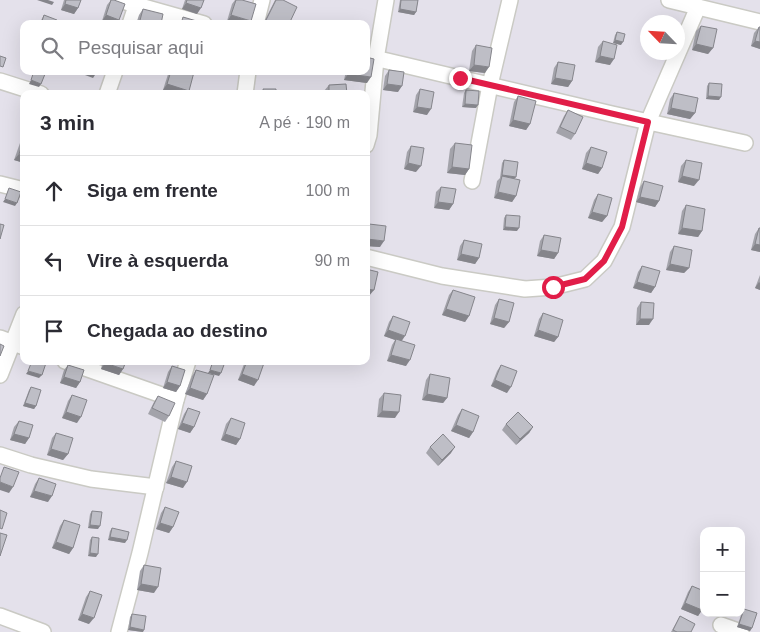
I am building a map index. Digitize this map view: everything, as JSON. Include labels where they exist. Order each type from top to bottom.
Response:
[{"type":"street","points":[[119,0],[137,3],[191,20]]},
{"type":"street","points":[[257,20],[262,0]]},
{"type":"street","points":[[370,96],[371,58],[386,0]]},
{"type":"street","points":[[472,182],[490,85],[510,0]]},
{"type":"street","points":[[669,0],[760,22]]},
{"type":"street","points":[[131,20],[137,3]]},
{"type":"street","points":[[370,257],[442,276],[525,289],[553,287],[585,279],[604,261],[622,227],[648,122],[698,7]]},
{"type":"street","points":[[371,58],[745,143]]},
{"type":"street","points":[[109,90],[114,75]]},
{"type":"street","points":[[246,90],[247,75]]},
{"type":"street","points":[[0,82],[27,90]]},
{"type":"street","points":[[0,184],[20,189]]},
{"type":"street","points":[[0,375],[20,324]]},
{"type":"street","points":[[76,365],[176,400]]},
{"type":"street","points":[[119,632],[176,400],[187,365]]},
{"type":"street","points":[[0,455],[31,465],[91,478],[156,486]]},
{"type":"street","points":[[0,616],[43,632]]},
{"type":"street","points":[[721,625],[741,632]]},
{"type":"building","points":[[66,0],[81,0],[78,8],[65,4]]},
{"type":"building","points":[[111,0],[125,4],[119,20],[106,15]]},
{"type":"building","points":[[187,0],[204,0],[201,8],[186,3]]},
{"type":"building","points":[[236,0],[256,4],[251,20],[231,15]]},
{"type":"building","points":[[276,0],[283,0],[297,7],[291,20],[266,20]]},
{"type":"building","points":[[401,0],[418,0],[416,12],[400,9]]},
{"type":"building","points":[[143,9],[163,14],[162,20],[140,20]]},
{"type":"building","points":[[44,15],[57,20],[42,20]]},
{"type":"building","points":[[183,17],[193,20],[182,20]]},
{"type":"building","points":[[701,26],[717,29],[713,48],[696,44]]},
{"type":"building","points":[[760,27],[760,42],[755,41]]},
{"type":"building","points":[[617,32],[625,34],[623,42],[615,40]]},
{"type":"building","points":[[603,41],[617,45],[614,59],[600,56]]},
{"type":"building","points":[[476,45],[492,48],[489,67],[474,65]]},
{"type":"building","points":[[0,56],[6,58],[3,67],[0,66]]},
{"type":"building","points":[[370,58],[374,59],[371,77],[356,75],[370,75]]},
{"type":"building","points":[[558,62],[575,65],[572,81],[555,78]]},
{"type":"building","points":[[389,70],[404,72],[402,86],[387,84]]},
{"type":"building","points":[[33,75],[45,75],[41,84],[31,80]]},
{"type":"building","points":[[170,75],[193,75],[189,90],[167,84]]},
{"type":"building","points":[[709,83],[722,84],[721,97],[708,96]]},
{"type":"building","points":[[346,84],[347,90],[329,90],[329,85]]},
{"type":"building","points":[[420,89],[434,92],[431,109],[417,107]]},
{"type":"building","points":[[466,90],[479,91],[478,105],[465,104]]},
{"type":"building","points":[[674,93],[698,98],[695,113],[671,108]]},
{"type":"building","points":[[518,96],[536,101],[530,124],[513,120]]},
{"type":"building","points":[[568,110],[583,117],[575,134],[560,127]]},
{"type":"building","points":[[455,143],[472,145],[469,169],[452,167]]},
{"type":"building","points":[[411,146],[424,148],[421,166],[408,163]]},
{"type":"building","points":[[591,147],[607,152],[602,168],[586,163]]},
{"type":"building","points":[[504,160],[518,162],[516,177],[502,175]]},
{"type":"building","points":[[686,160],[702,163],[699,180],[682,176]]},
{"type":"building","points":[[502,176],[520,180],[516,196],[498,192]]},
{"type":"building","points":[[644,181],[663,186],[659,201],[640,197]]},
{"type":"building","points":[[441,187],[456,189],[453,204],[438,202]]},
{"type":"building","points":[[9,188],[20,192],[17,203],[5,199]]},
{"type":"building","points":[[598,194],[612,198],[607,216],[592,212]]},
{"type":"building","points":[[686,205],[705,209],[702,231],[682,228]]},
{"type":"building","points":[[506,215],[520,216],[519,228],[505,227]]},
{"type":"building","points":[[0,224],[4,225],[0,239]]},
{"type":"building","points":[[370,224],[386,226],[384,241],[370,239]]},
{"type":"building","points":[[760,228],[760,245],[755,244]]},
{"type":"building","points":[[544,235],[561,238],[558,253],[541,250]]},
{"type":"building","points":[[464,240],[482,244],[479,258],[461,254]]},
{"type":"building","points":[[674,246],[692,250],[689,268],[670,264]]},
{"type":"building","points":[[642,266],[660,271],[655,287],[637,282]]},
{"type":"building","points":[[370,270],[378,272],[374,290],[370,290]]},
{"type":"building","points":[[453,290],[475,297],[469,316],[446,309]]},
{"type":"building","points":[[499,299],[514,303],[509,322],[494,318]]},
{"type":"building","points":[[641,302],[654,303],[653,319],[640,319]]},
{"type":"building","points":[[543,313],[563,320],[558,337],[538,330]]},
{"type":"building","points":[[393,316],[410,322],[405,336],[388,330]]},
{"type":"building","points":[[396,339],[415,345],[410,360],[391,355]]},
{"type":"building","points":[[0,344],[4,346],[0,356]]},
{"type":"building","points":[[30,365],[45,365],[42,375],[28,371]]},
{"type":"building","points":[[68,365],[84,370],[80,382],[64,377]]},
{"type":"building","points":[[111,365],[124,365],[123,369]]},
{"type":"building","points":[[212,365],[224,365],[221,373],[210,370]]},
{"type":"building","points":[[245,365],[263,365],[258,380],[242,374]]},
{"type":"building","points":[[501,365],[517,371],[511,387],[495,380]]},
{"type":"building","points":[[172,366],[185,370],[180,386],[167,382]]},
{"type":"building","points":[[196,370],[214,375],[207,394],[190,388]]},
{"type":"building","points":[[430,374],[450,378],[447,398],[427,394]]},
{"type":"building","points":[[31,387],[41,390],[36,406],[25,403]]},
{"type":"building","points":[[384,393],[401,395],[399,412],[382,411]]},
{"type":"building","points":[[72,395],[87,400],[81,417],[66,412]]},
{"type":"building","points":[[158,396],[175,403],[169,416],[152,408]]},
{"type":"building","points":[[188,408],[200,412],[194,427],[182,423]]},
{"type":"building","points":[[462,409],[479,416],[473,432],[456,425]]},
{"type":"building","points":[[518,412],[533,427],[520,439],[506,424]]},
{"type":"building","points":[[231,418],[245,423],[240,439],[225,434]]},
{"type":"building","points":[[19,421],[33,425],[29,438],[14,434]]},
{"type":"building","points":[[56,433],[73,438],[68,454],[51,449]]},
{"type":"building","points":[[443,434],[455,447],[442,460],[430,447]]},
{"type":"building","points":[[176,461],[192,466],[187,482],[171,477]]},
{"type":"building","points":[[4,467],[19,472],[13,487],[0,482]]},
{"type":"building","points":[[39,478],[56,484],[52,496],[34,491]]},
{"type":"building","points":[[165,507],[179,512],[173,527],[160,523]]},
{"type":"building","points":[[0,510],[7,513],[2,529],[0,528]]},
{"type":"building","points":[[92,511],[102,512],[100,526],[90,525]]},
{"type":"building","points":[[64,520],[80,525],[73,548],[56,542]]},
{"type":"building","points":[[112,528],[129,532],[127,540],[110,537]]},
{"type":"building","points":[[0,533],[7,535],[0,556]]},
{"type":"building","points":[[92,537],[99,538],[98,554],[90,553]]},
{"type":"building","points":[[144,565],[161,568],[158,587],[141,584]]},
{"type":"building","points":[[692,586],[700,589],[700,609],[685,603]]},
{"type":"building","points":[[90,591],[102,595],[94,618],[82,614]]},
{"type":"building","points":[[745,609],[757,613],[752,628],[739,624],[741,617],[745,617]]},
{"type":"building","points":[[132,614],[146,616],[144,630],[130,627]]},
{"type":"building","points":[[680,616],[695,624],[691,632],[677,632],[673,630]]},
{"type":"route","points":[[460,78],[648,122],[622,227],[604,261],[585,279],[553,287]]}]
